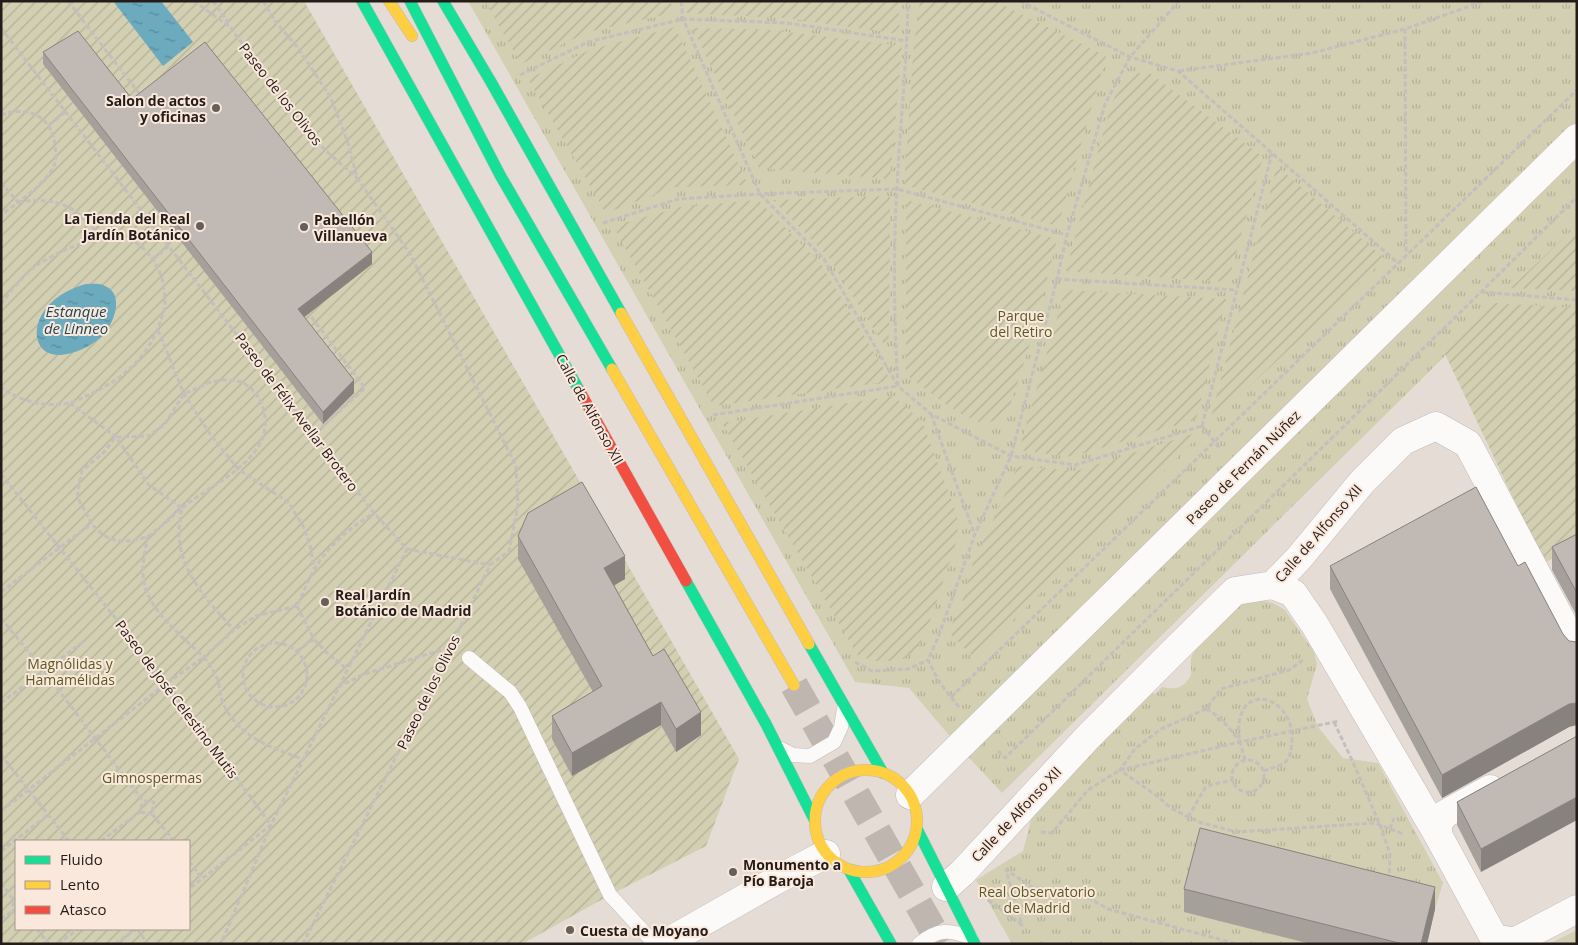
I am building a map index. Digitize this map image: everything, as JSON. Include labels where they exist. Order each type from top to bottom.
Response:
[{"type":"main road","name":"Calle de Alfonso XII","points":[[362,1],[778,747],[814,819],[816,837],[826,854],[838,865],[849,870],[883,937]]},
{"type":"main road","points":[[389,1],[416,42]]},
{"type":"main road","points":[[410,1],[500,174],[794,685]]},
{"type":"main road","points":[[443,1],[491,82],[883,773]]},
{"type":"main road","points":[[432,67],[500,174]]},
{"type":"main road","points":[[814,819],[816,805],[824,792],[839,777],[860,770],[883,773],[899,781],[910,795],[916,811],[917,829],[973,941]]},
{"type":"main road","points":[[849,870],[878,871],[893,864],[908,849],[917,829]]},
{"type":"street","name":"Paseo de Fernán Núñez","points":[[910,795],[1577,138]]},
{"type":"street","name":"Calle de Alfonso XII","points":[[946,887],[962,873],[1088,737],[1235,591],[1273,586],[1299,558],[1362,482],[1403,442],[1436,426],[1468,444],[1577,650]]},
{"type":"street","points":[[1273,586],[1293,594],[1315,625],[1438,835],[1496,941],[1514,942],[1577,909]]},
{"type":"street","points":[[1438,835],[1438,823],[1445,814],[1511,777]]},
{"type":"street","points":[[664,944],[826,854]]},
{"type":"lane","points":[[469,658],[510,692],[520,707],[610,895],[655,944]]},
{"type":"lane","points":[[778,747],[793,755],[810,756],[834,742],[841,727],[845,705]]},
{"type":"lane","points":[[919,944],[932,935],[945,931],[955,932],[973,941]]},
{"type":"path","points":[[68,1],[144,100]]},
{"type":"path","name":"Paseo de los Olivos","points":[[194,1],[230,26]]},
{"type":"path","name":"Paseo de los Olivos","points":[[213,1],[300,123],[325,150],[357,178],[410,254],[516,466],[518,506],[509,551],[490,565],[302,944]]},
{"type":"path","name":"Paseo de los Olivos","points":[[263,1],[275,21],[298,48],[331,98],[348,143],[357,178]]},
{"type":"path","points":[[681,1],[682,20],[760,194],[824,259],[898,386],[931,414],[1011,456],[1075,465],[1202,426],[1272,153]]},
{"type":"path","points":[[898,386],[894,329],[897,189],[908,1]]},
{"type":"path","points":[[1020,1],[1130,57],[1178,71],[1312,53],[1404,29],[1484,1]]},
{"type":"path","points":[[1179,1],[1130,57],[1105,104],[1067,236],[1011,456],[974,534],[939,635],[928,660],[939,682],[950,698],[1005,758],[1577,196]]},
{"type":"path","points":[[517,76],[588,42],[682,20],[787,23],[907,41]]},
{"type":"path","name":"Paseo de Félix Avellar Brotero","points":[[1,28],[374,513],[407,549]]},
{"type":"path","points":[[1404,29],[1406,255]]},
{"type":"path","points":[[1178,71],[1398,263]]},
{"type":"path","points":[[950,698],[1577,90]]},
{"type":"path","points":[[1,115],[12,111],[27,112],[39,117],[49,125],[54,135],[57,160],[46,179],[1,214]]},
{"type":"path","points":[[49,125],[66,111]]},
{"type":"path","points":[[1,183],[18,202]]},
{"type":"path","points":[[603,223],[678,199],[897,189],[1067,236]]},
{"type":"path","points":[[18,202],[40,199],[58,202],[72,209],[89,223],[101,238]]},
{"type":"path","points":[[1,304],[9,293],[36,266],[68,248],[101,238],[119,239],[137,244],[153,259],[162,276],[165,307],[150,346],[136,364],[98,390],[69,403],[50,404],[32,402],[10,394],[1,387]]},
{"type":"path","points":[[153,259],[169,246]]},
{"type":"path","points":[[1057,279],[1236,290]]},
{"type":"path","points":[[1481,292],[1577,300]]},
{"type":"path","points":[[305,310],[365,388],[314,434]]},
{"type":"path","points":[[158,329],[184,394],[210,434],[238,469],[289,503],[303,526],[310,545],[314,568]]},
{"type":"path","points":[[229,380],[235,380],[247,385],[257,394],[266,417],[265,432],[259,446],[238,469],[182,508],[148,536],[127,541],[103,536],[91,524],[78,496],[82,471],[104,452],[116,437],[149,436],[165,424],[184,394],[208,383],[229,380]]},
{"type":"path","points":[[710,415],[898,386]]},
{"type":"path","points":[[69,403],[116,437],[150,485],[182,508]]},
{"type":"path","points":[[931,414],[974,534]]},
{"type":"path","name":"Paseo de José Celestino Mutis","points":[[1,474],[166,683],[271,825]]},
{"type":"path","points":[[182,508],[179,530],[180,548],[186,566],[206,598],[234,630]]},
{"type":"path","points":[[297,606],[314,568],[330,549],[354,526],[374,513]]},
{"type":"path","points":[[1,592],[91,524]]},
{"type":"path","points":[[148,536],[143,569],[144,583],[149,599],[182,637],[204,657],[217,678],[223,703],[232,719],[246,734],[269,747],[303,759]]},
{"type":"path","points":[[220,944],[271,825],[407,549],[490,565]]},
{"type":"path","points":[[1,811],[166,683],[204,657],[234,630],[256,616],[297,606]]},
{"type":"path","points":[[297,606],[314,639],[327,653],[347,669]]},
{"type":"path","points":[[1,618],[44,670],[143,801],[154,802],[152,814]]},
{"type":"path","points":[[297,651],[314,639]]},
{"type":"path","points":[[1,703],[84,641]]},
{"type":"path","points":[[1120,770],[1135,749],[1161,729],[1206,709],[1221,688],[1289,670],[1325,642]]},
{"type":"path","points":[[268,643],[281,643],[297,651],[306,666],[308,678],[304,690],[298,699],[289,705],[278,708],[258,703],[250,696],[244,687],[242,676],[244,665],[249,655],[268,643]]},
{"type":"path","points":[[338,686],[362,675],[450,647]]},
{"type":"path","points":[[1245,760],[1240,742],[1239,723],[1242,712],[1245,706],[1252,700],[1270,700],[1284,711],[1290,721],[1292,731],[1291,754],[1289,760],[1283,765],[1264,771]]},
{"type":"path","points":[[1206,709],[1226,723],[1240,742]]},
{"type":"path","points":[[993,840],[1028,832],[1052,832],[1088,790],[1120,770],[1348,719],[1365,710]]},
{"type":"path","points":[[1334,722],[1380,825],[1390,854],[1388,883]]},
{"type":"path","points":[[1,754],[67,840]]},
{"type":"path","points":[[1245,760],[1254,761],[1264,771],[1262,785],[1256,790],[1242,791],[1233,780],[1236,766],[1245,760]]},
{"type":"path","points":[[1120,770],[1171,808],[1202,823],[1237,832],[1375,823],[1411,838],[1438,835]]},
{"type":"path","points":[[1188,817],[1205,788],[1210,785],[1233,780]]},
{"type":"path","points":[[102,840],[140,812],[143,801]]},
{"type":"path","points":[[140,812],[152,814],[173,840]]},
{"type":"path","points":[[15,840],[48,815]]},
{"type":"path","points":[[190,888],[271,825]]},
{"type":"path","points":[[1,851],[15,840]]},
{"type":"path","points":[[190,862],[202,879]]},
{"type":"path","points":[[987,900],[1022,925],[1006,870],[1032,887],[1084,895],[1108,909],[1237,944]]},
{"type":"path","points":[[1,883],[15,900],[14,911],[1,919]]},
{"type":"path","points":[[38,930],[49,944]]},
{"type":"path","points":[[58,944],[77,930]]},
{"type":"path","points":[[116,944],[135,930]]},
{"type":"path","points":[[137,930],[148,944]]},
{"type":"green space","name":"Real Jardín Botánico de Madrid","points":[[1,1],[304,1],[739,759],[706,846],[610,895],[522,944],[1,944]]},
{"type":"green space","name":"Parque del Retiro","points":[[468,1],[1577,1],[1577,546],[1446,355],[1002,793],[959,747],[909,688],[855,682]]},
{"type":"green space","points":[[485,1],[671,1],[672,13],[588,32],[521,64]]},
{"type":"green space","points":[[687,1],[898,1],[900,34],[786,18],[687,13]]},
{"type":"green space","points":[[920,1],[995,1],[1106,56],[1058,226],[904,185],[914,44]]},
{"type":"green space","points":[[675,27],[748,185],[674,187],[606,213],[528,79],[590,50]]},
{"type":"green space","points":[[693,28],[771,30],[902,46],[890,179],[759,168]]},
{"type":"green space","points":[[1139,73],[1151,74],[1263,157],[1228,282],[1066,271],[1111,104],[1127,76]]},
{"type":"green space","points":[[1277,166],[1385,259],[1215,419],[1211,417]]},
{"type":"green space","points":[[890,196],[889,335],[888,342],[884,344],[829,258],[773,200]]},
{"type":"green space","points":[[758,200],[821,264],[891,381],[714,406],[613,226],[680,207]]},
{"type":"green space","points":[[906,200],[1057,239],[1028,350],[1006,416],[989,422],[975,420],[944,403],[906,375]]},
{"type":"green space","points":[[1577,225],[1577,291],[1511,288],[1514,285]]},
{"type":"green space","points":[[1065,290],[1226,299],[1196,419],[1072,457],[1019,450]]},
{"type":"green space","points":[[1495,303],[1577,308],[1577,546],[1544,563],[1444,352]]},
{"type":"green space","points":[[893,396],[922,421],[957,515],[958,537],[926,633],[916,649],[907,657],[893,661],[875,661],[858,656],[722,423]]},
{"type":"green space","points":[[1199,432],[1197,438],[975,658],[948,632],[961,606],[973,563],[1018,466],[1076,471]]},
{"type":"green space","name":"Real Observatorio de Madrid","points":[[1259,600],[1273,603],[1285,610],[1314,652],[1317,664],[1307,699],[1318,727],[1343,758],[1378,763],[1443,883],[1435,909],[1311,944],[1012,944],[976,880],[1023,851],[1034,808],[1148,690],[1155,694],[1162,687],[1176,688],[1182,686],[1191,675],[1193,653],[1210,630],[1236,606]]},
{"type":"green space","points":[[1577,930],[1577,944],[1549,944]]},
{"type":"water","points":[[113,1],[161,1],[193,42],[163,66]]},
{"type":"water","name":"Estanque de Linneo","points":[[86,284],[103,285],[115,295],[116,309],[111,324],[103,335],[86,347],[67,354],[50,354],[40,346],[38,339],[38,324],[41,316],[54,300]]},
{"type":"building","name":"Pabellón Villanueva","points":[[78,31],[132,99],[205,42],[372,252],[298,309],[354,380],[323,412],[43,52]]},
{"type":"building","points":[[582,482],[625,556],[604,568],[653,656],[664,649],[701,712],[676,729],[661,702],[572,753],[552,716],[602,686],[518,536],[528,513]]},
{"type":"building","points":[[1476,487],[1518,566],[1525,562],[1563,634],[1569,641],[1577,642],[1577,703],[1569,704],[1442,775],[1330,566]]},
{"type":"building","points":[[1577,534],[1577,593],[1552,547]]},
{"type":"building","points":[[1577,736],[1577,797],[1481,849],[1457,802]]},
{"type":"building","points":[[1200,828],[1435,887],[1421,944],[1403,944],[1184,889]]},
{"type":"tunnel","points":[[794,685],[941,944]]},
{"type":"traffic: fast","points":[[362,1],[579,390]]},
{"type":"traffic: fast","points":[[410,1],[500,175],[612,369]]},
{"type":"traffic: fast","points":[[443,1],[491,82],[621,313]]},
{"type":"traffic: fast","points":[[686,581],[766,724],[814,819]]},
{"type":"traffic: fast","points":[[809,644],[883,773]]},
{"type":"traffic: fast","points":[[917,829],[975,944]]},
{"type":"traffic: fast","points":[[849,870],[891,944]]},
{"type":"traffic: slow","points":[[389,1],[412,36]]},
{"type":"traffic: slow","points":[[621,313],[809,644]]},
{"type":"traffic: slow","points":[[612,369],[794,685]]},
{"type":"traffic: slow","points":[[866,770],[876,771],[895,778],[909,792],[916,811],[917,821],[916,831],[909,850],[895,864],[876,871],[866,872],[856,871],[837,864],[823,850],[816,831],[815,821],[816,811],[823,792],[837,778],[856,771],[866,770]]},
{"type":"traffic: jam","points":[[579,390],[686,581]]},
{"type":"place","name":"Salon de actos y oficinas","points":[[216,108]]},
{"type":"place","name":"La Tienda del Real Jardín Botánico","points":[[200,226]]},
{"type":"place","name":"Pabellón Villanueva","points":[[304,227]]},
{"type":"place","name":"Real Jardín Botánico de Madrid","points":[[325,602]]},
{"type":"place","name":"Monumento a Pío Baroja","points":[[733,872]]},
{"type":"place","name":"Cuesta de Moyano","points":[[570,930]]},
{"type":"park label","name":"Magnólidas y Hamamélidas","points":[[70,672]]},
{"type":"park label","name":"Gimnospermas","points":[[152,777]]}]
